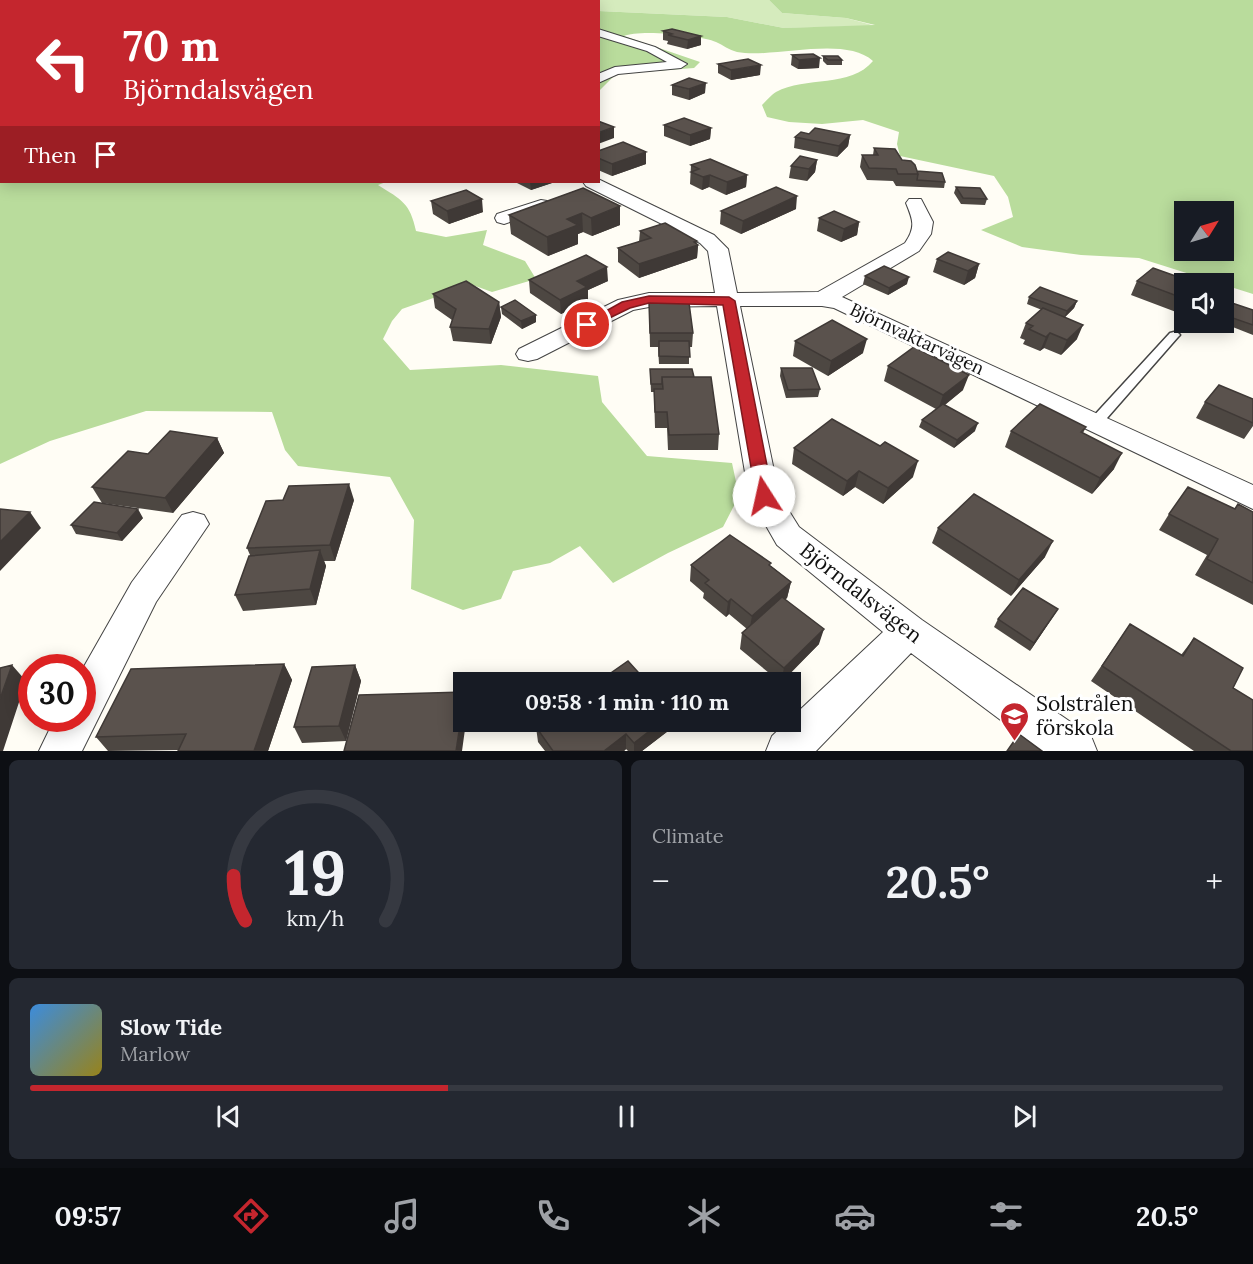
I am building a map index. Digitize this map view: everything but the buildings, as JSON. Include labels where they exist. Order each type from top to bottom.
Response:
[{"type":"street","points":[[600,33],[651,49],[681,64],[615,71],[600,78]]},
{"type":"street","name":"Björndalsvägen","points":[[589,186],[714,244],[718,249],[764,496],[788,536],[909,631],[1076,751]]},
{"type":"street","points":[[504,218],[556,199]]},
{"type":"street","points":[[822,299],[912,247],[921,234],[924,222],[915,203]]},
{"type":"street","name":"Björnvaktarvägen","points":[[729,301],[822,299],[841,303],[1253,498]]},
{"type":"street","points":[[528,354],[626,305],[649,300],[729,301]]},
{"type":"street","points":[[96,683],[144,592],[193,524]]},
{"type":"street","points":[[786,751],[909,631]]},
{"type":"street","points":[[60,751],[70,732]]},
{"type":"lane","points":[[1095,423],[1174,335]]},
{"type":"green space","points":[[600,0],[769,0],[782,13],[846,18],[876,26],[784,28],[727,17],[600,11]]},
{"type":"green space","points":[[769,0],[1253,0],[1253,294],[1234,288],[1234,273],[1186,273],[1139,258],[1081,255],[1022,247],[981,230],[1013,217],[1008,197],[994,176],[900,156],[897,144],[899,132],[863,120],[822,124],[789,122],[767,117],[762,105],[774,93],[800,84],[853,75],[873,61],[860,53],[827,49],[769,53],[737,52],[709,39],[698,37],[656,33],[631,34],[624,36],[700,62],[694,68],[616,74],[600,90],[600,11],[727,17],[784,28],[875,25],[846,18],[782,13]]},
{"type":"green space","points":[[0,183],[383,183],[378,185],[408,208],[416,231],[446,237],[487,230],[483,245],[525,261],[536,279],[492,292],[467,283],[402,309],[392,321],[383,339],[410,370],[501,365],[598,376],[602,402],[647,456],[732,463],[739,496],[723,527],[613,583],[580,546],[550,563],[513,571],[501,599],[463,610],[411,589],[414,520],[390,477],[298,466],[285,450],[272,412],[146,411],[50,441],[0,464]]},
{"type":"place","name":"Solstrålen förskola","points":[[1015,742]]},
{"type":"route","points":[[587,325],[626,305],[649,300],[729,301],[764,496]]}]
